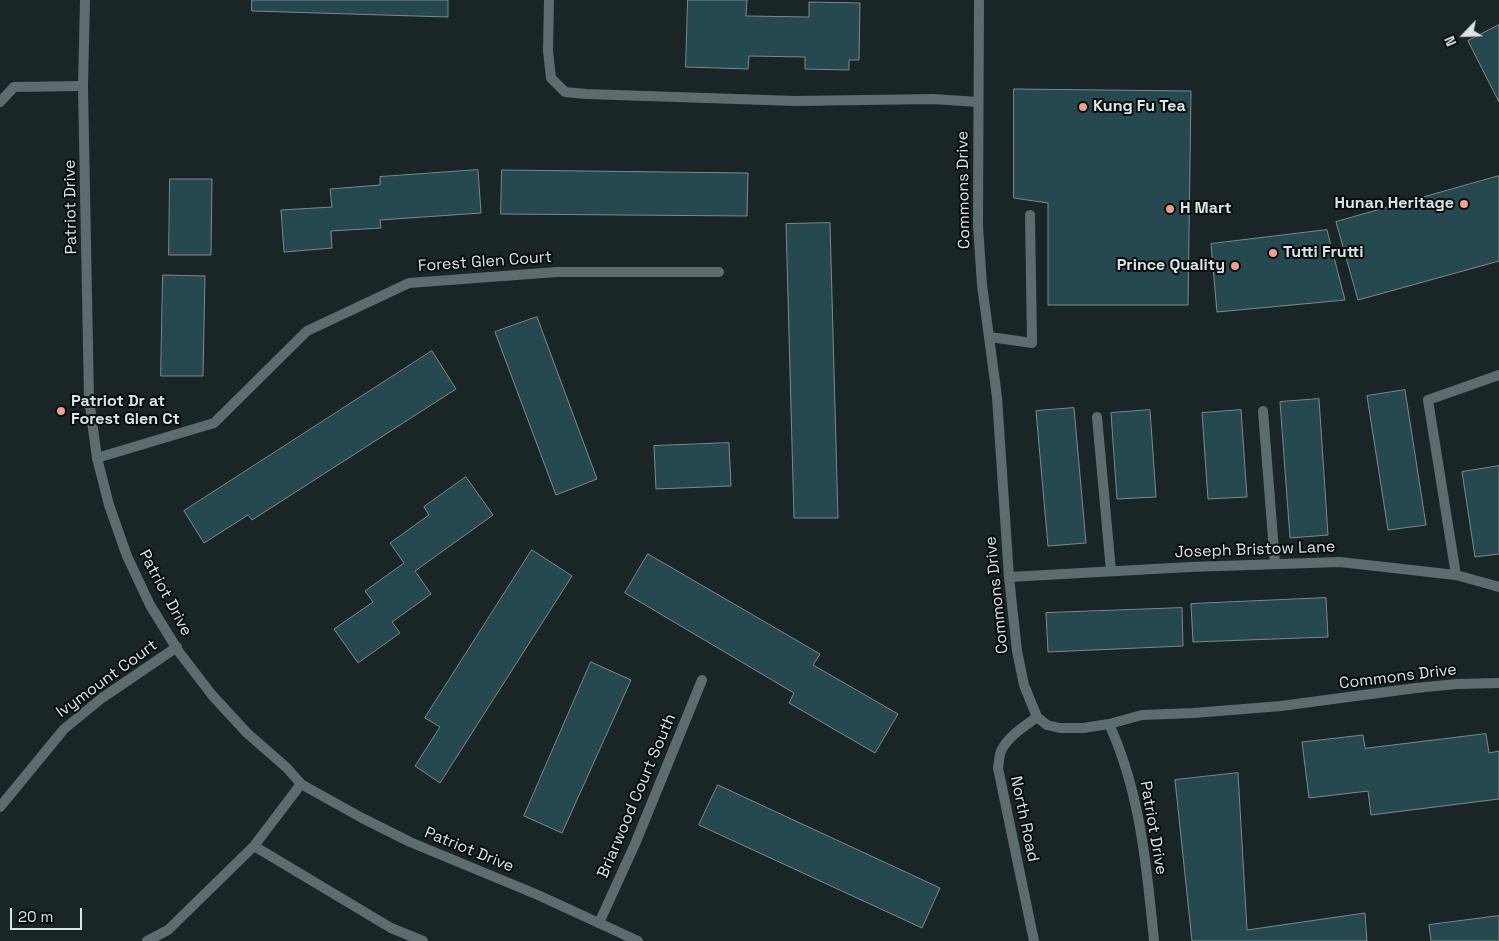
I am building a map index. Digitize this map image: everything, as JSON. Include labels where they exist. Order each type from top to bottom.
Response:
[{"type":"street","name":"Patriot Drive","points":[[85,0],[83,86],[89,399],[98,458],[109,505],[127,556],[150,605],[179,652],[212,695],[247,733],[287,768],[301,784],[410,842],[538,895],[638,941]]},
{"type":"street","points":[[549,0],[548,51],[551,78],[564,92],[796,101],[933,99],[978,102]]},
{"type":"street","name":"Commons Drive","points":[[979,0],[978,226],[982,285],[997,398],[1009,576],[1017,651],[1024,686],[1037,717],[1047,725],[1060,728],[1083,728],[1109,724],[1142,715],[1280,706],[1424,687],[1499,683]]},
{"type":"street","points":[[0,102],[14,88],[83,86]]},
{"type":"street","points":[[990,337],[1032,343],[1030,214]]},
{"type":"street","name":"Forest Glen Court","points":[[98,458],[214,423],[307,331],[409,283],[557,272],[719,272]]},
{"type":"street","points":[[1456,575],[1428,400],[1499,375]]},
{"type":"street","points":[[1263,411],[1275,564]]},
{"type":"street","points":[[1097,417],[1111,571]]},
{"type":"street","name":"Joseph Bristow Lane","points":[[1009,576],[1340,562],[1456,575],[1499,587]]},
{"type":"street","name":"Ivymount Court","points":[[0,807],[64,728],[102,698],[177,646]]},
{"type":"street","name":"Briarwood Court South","points":[[599,923],[635,844],[702,680]]},
{"type":"street","name":"North Road","points":[[1034,941],[998,768],[1001,752],[1008,741],[1020,729],[1037,717]]},
{"type":"street","name":"Patriot Drive","points":[[1109,724],[1123,759],[1136,811],[1144,852],[1154,941]]},
{"type":"street","points":[[147,941],[168,930],[254,846],[301,784]]},
{"type":"street","points":[[254,846],[391,928],[423,941]]},
{"type":"building","points":[[252,0],[448,0],[448,17],[252,11]]},
{"type":"building","points":[[688,0],[747,0],[746,16],[809,17],[809,2],[860,3],[859,60],[849,60],[849,70],[805,69],[805,57],[749,56],[748,69],[686,67]]},
{"type":"building","points":[[1499,25],[1499,102],[1468,41]]},
{"type":"building","points":[[1014,89],[1191,91],[1188,305],[1048,305],[1048,203],[1014,198]]},
{"type":"building","points":[[478,170],[481,213],[380,220],[381,228],[331,231],[332,248],[284,252],[281,210],[332,207],[330,189],[380,185],[380,177]]},
{"type":"building","points":[[502,170],[748,173],[747,216],[501,214]]},
{"type":"building","points":[[1499,176],[1499,261],[1358,300],[1336,222]]},
{"type":"building","points":[[170,179],[212,179],[211,255],[169,255]]},
{"type":"building","points":[[830,223],[838,518],[794,518],[786,224]]},
{"type":"building","points":[[1327,230],[1345,300],[1217,312],[1211,244]]},
{"type":"building","points":[[163,275],[205,276],[203,376],[161,376]]},
{"type":"building","points":[[537,317],[597,479],[556,495],[495,332]]},
{"type":"building","points":[[432,351],[456,389],[252,520],[248,515],[204,543],[184,511]]},
{"type":"building","points":[[1405,390],[1426,525],[1388,530],[1367,396]]},
{"type":"building","points":[[1319,399],[1328,535],[1290,538],[1280,402]]},
{"type":"building","points":[[1074,408],[1086,543],[1048,546],[1036,411]]},
{"type":"building","points":[[1150,410],[1156,497],[1117,499],[1111,413]]},
{"type":"building","points":[[1241,410],[1247,497],[1208,499],[1202,413]]},
{"type":"building","points":[[729,443],[731,486],[656,489],[654,446]]},
{"type":"building","points":[[1499,466],[1499,554],[1475,557],[1462,472]]},
{"type":"building","points":[[466,477],[493,515],[415,571],[431,594],[392,622],[400,633],[358,663],[334,629],[373,602],[365,591],[404,563],[390,543],[429,515],[424,507]]},
{"type":"building","points":[[532,550],[572,576],[440,783],[415,766],[440,727],[425,718]]},
{"type":"building","points":[[648,554],[820,654],[813,665],[898,714],[875,753],[789,703],[794,693],[625,593]]},
{"type":"building","points":[[1326,598],[1328,637],[1193,642],[1191,604]]},
{"type":"building","points":[[1182,608],[1183,646],[1048,652],[1046,613]]},
{"type":"building","points":[[591,662],[631,680],[562,833],[524,816]]},
{"type":"building","points":[[1486,734],[1489,753],[1499,751],[1499,799],[1371,815],[1368,791],[1309,798],[1302,742],[1363,735],[1365,748]]},
{"type":"building","points":[[1238,773],[1247,930],[1365,913],[1367,941],[1192,941],[1175,780]]},
{"type":"building","points":[[718,785],[940,888],[922,928],[699,825]]},
{"type":"building","points":[[1499,916],[1499,941],[1431,941],[1429,925]]},
{"type":"place","name":"Kung Fu Tea","points":[[1083,107]]},
{"type":"place","name":"Hunan Heritage","points":[[1464,204]]},
{"type":"place","name":"H Mart","points":[[1170,209]]},
{"type":"place","name":"Tutti Frutti","points":[[1273,253]]},
{"type":"place","name":"Prince Quality","points":[[1235,266]]},
{"type":"place","name":"Patriot Dr at Forest Glen Ct","points":[[61,411]]}]
